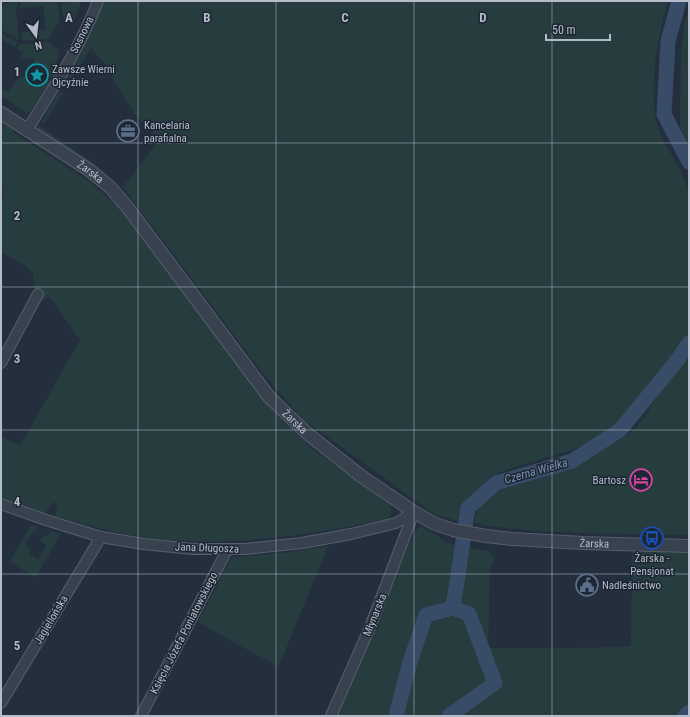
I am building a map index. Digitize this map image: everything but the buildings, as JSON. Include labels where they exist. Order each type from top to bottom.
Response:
[{"type":"street","name":"Sosnowa","points":[[27,130],[74,53],[88,26],[98,1]]},
{"type":"street","name":"Żarska","points":[[1,113],[90,170],[114,192],[128,208],[269,397],[285,414],[308,434],[361,476],[414,512],[433,523],[453,530],[486,536],[567,542],[689,546]]},
{"type":"street","points":[[1,363],[38,294]]},
{"type":"street","name":"Jana Długosza","points":[[1,504],[101,537],[163,547],[227,550],[263,548],[302,543],[351,534],[396,523],[414,512]]},
{"type":"street","name":"Młynarska","points":[[331,716],[370,627],[414,512]]},
{"type":"street","name":"Jagiellońska","points":[[1,703],[101,537]]},
{"type":"street","name":"Księcia Józefa Poniatowskiego","points":[[142,716],[227,550]]},
{"type":"green space","points":[[18,1],[16,11],[19,40],[1,30],[1,6]]},
{"type":"green space","points":[[21,1],[57,1],[60,21],[48,39],[37,40],[36,31],[46,29],[43,6],[19,8]]},
{"type":"green space","points":[[82,1],[73,23],[64,21],[61,4]]},
{"type":"green space","points":[[102,1],[668,1],[657,50],[654,105],[661,136],[681,171],[689,194],[689,336],[675,358],[626,419],[611,431],[572,450],[518,466],[491,476],[467,503],[458,521],[434,514],[303,419],[263,374],[123,187],[156,144],[158,138],[136,116],[107,66],[91,48],[67,86],[61,82]]},
{"type":"green space","points":[[689,10],[689,154],[685,145],[680,124],[681,49],[685,21]]},
{"type":"green space","points":[[32,31],[34,40],[22,41],[21,32]]},
{"type":"green space","points":[[1,33],[17,42],[15,47],[1,39]]},
{"type":"green space","points":[[49,42],[59,51],[54,73],[51,78],[43,73],[42,77],[50,81],[30,112],[27,113],[1,96],[1,90],[9,91],[20,76],[24,77],[34,60],[29,57],[25,59],[20,58],[23,53],[17,49],[20,43],[26,44]]},
{"type":"green space","points":[[60,91],[63,93],[43,125],[42,121]]},
{"type":"green space","points":[[1,118],[12,126],[14,133],[87,180],[117,205],[239,367],[277,414],[311,448],[390,505],[392,513],[388,519],[305,534],[249,540],[165,540],[137,537],[56,516],[57,502],[51,504],[45,513],[1,497],[1,436],[20,446],[80,340],[50,297],[41,301],[34,288],[33,274],[26,266],[1,252],[1,204],[4,191],[1,189]]},
{"type":"green space","points":[[37,124],[96,165],[112,179],[43,134],[39,130]]},
{"type":"green space","points":[[689,348],[689,535],[560,532],[506,528],[474,523],[479,504],[486,497],[496,491],[537,479],[585,459],[618,441],[634,430],[646,415],[678,362]]},
{"type":"green space","points":[[31,525],[38,527],[35,532],[33,531],[25,544],[29,547],[28,549],[31,550],[29,554],[38,560],[46,546],[40,540],[41,538],[49,535],[51,531],[61,534],[35,578],[10,561]]},
{"type":"green space","points":[[419,526],[447,543],[488,551],[495,558],[490,569],[488,648],[578,648],[631,646],[632,551],[689,552],[689,716],[330,716],[391,578]]},
{"type":"green space","points":[[328,546],[279,666],[198,622],[230,560],[233,557],[283,553]]},
{"type":"waterway","name":"Czerna Wielka","points":[[679,1],[668,41],[664,114],[689,162]]},
{"type":"waterway","name":"Czerna Wielka","points":[[396,716],[410,662],[426,615],[453,608],[468,508],[496,483],[572,461],[620,430],[676,362],[689,343]]},
{"type":"waterway","name":"Czerna Wielka","points":[[449,716],[495,683],[469,614],[453,608]]},
{"type":"waterway","name":"Czerna Wielka","points":[[685,716],[689,712]]},
{"type":"place","name":"Zawsze Wierni Ojcyźnie","points":[[37,75]]},
{"type":"place","name":"Kancelaria parafialna","points":[[128,131]]},
{"type":"place","name":"Bartosz","points":[[641,480]]},
{"type":"place","name":"Żarska - Pensjonat","points":[[652,538]]},
{"type":"place","name":"Nadleśnictwo","points":[[587,585]]}]
